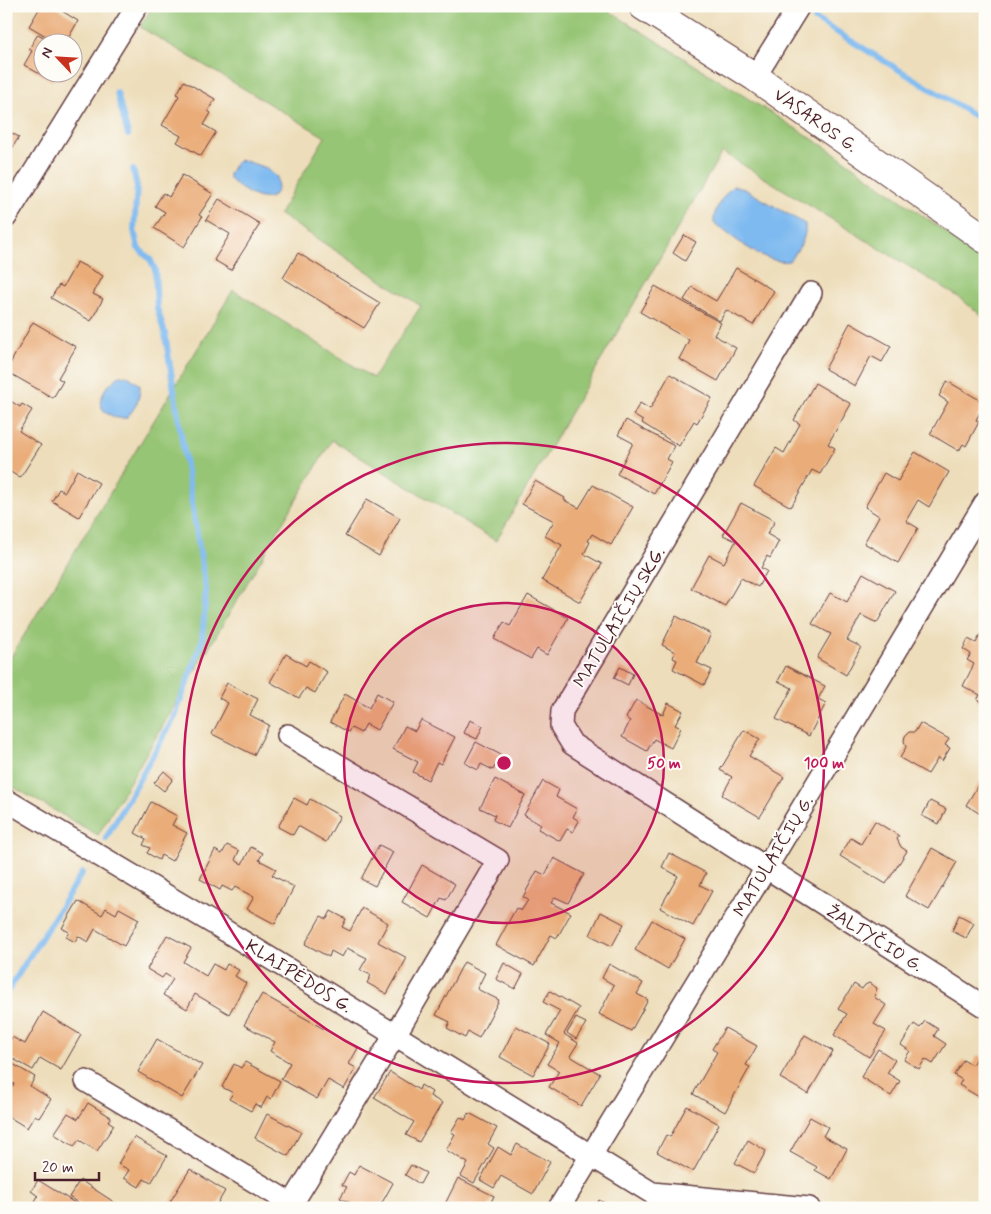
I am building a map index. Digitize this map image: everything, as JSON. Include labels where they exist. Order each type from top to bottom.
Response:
[{"type":"main road","name":"VASAROS G.","points":[[643,6],[755,77],[985,239]]},
{"type":"street","points":[[6,217],[137,6]]},
{"type":"street","points":[[755,77],[800,6]]},
{"type":"street","name":"MATULAIČIŲ SKG.","points":[[766,868],[572,744],[561,726],[562,711],[811,293]]},
{"type":"street","name":"MATULAIČIŲ G.","points":[[559,1208],[985,503]]},
{"type":"street","points":[[86,1081],[292,1204],[395,1035],[498,860],[288,735]]},
{"type":"street","name":"KLAIPĖDOS G.","points":[[6,800],[216,925],[652,1193],[809,1208]]},
{"type":"street","name":"ŽALTYČIO G.","points":[[766,868],[985,1007]]},
{"type":"green space","points":[[153,6],[601,6],[833,152],[985,260],[985,318],[957,296],[722,152],[496,541],[332,440],[98,835],[6,783],[6,665],[233,290],[373,378],[421,306],[279,214],[325,137],[140,27]]},
{"type":"water","points":[[242,160],[264,167],[277,177],[278,186],[273,196],[263,198],[251,195],[229,179],[229,174],[237,161]]},
{"type":"water","points":[[733,186],[741,187],[805,224],[805,235],[799,248],[789,261],[770,259],[750,249],[714,223],[719,203]]},
{"type":"water","points":[[119,376],[128,376],[140,385],[137,403],[126,418],[117,418],[104,412],[100,402],[105,389]]},
{"type":"building","points":[[41,6],[54,6],[78,21],[72,32],[39,32],[29,26]]},
{"type":"building","points":[[32,51],[32,70],[24,65]]},
{"type":"building","points":[[184,81],[215,99],[208,111],[211,113],[204,125],[216,132],[201,156],[177,142],[181,136],[162,125],[179,96],[177,94]]},
{"type":"building","points":[[6,130],[19,137],[6,158]]},
{"type":"building","points":[[182,175],[213,194],[199,215],[202,217],[184,247],[154,228],[165,212],[155,206],[163,193],[169,197]]},
{"type":"building","points":[[219,199],[260,224],[231,270],[214,260],[230,234],[206,220]]},
{"type":"building","points":[[684,235],[696,242],[685,261],[673,253]]},
{"type":"building","points":[[298,253],[380,303],[364,328],[283,278]]},
{"type":"building","points":[[77,262],[103,276],[93,294],[103,299],[91,321],[51,298],[59,285],[63,287]]},
{"type":"building","points":[[736,268],[774,291],[753,325],[726,310],[720,321],[684,300],[692,287],[716,301]]},
{"type":"building","points":[[655,286],[721,323],[714,335],[736,348],[718,381],[679,359],[689,340],[640,312]]},
{"type":"building","points":[[33,322],[76,347],[58,378],[63,381],[53,398],[6,371]]},
{"type":"building","points":[[850,323],[891,346],[882,362],[871,356],[855,386],[825,369]]},
{"type":"building","points":[[670,374],[712,398],[697,423],[694,421],[679,446],[642,423],[643,421],[633,415],[640,403],[650,409]]},
{"type":"building","points":[[947,381],[985,403],[976,420],[979,422],[966,446],[963,444],[959,451],[930,434],[948,402],[939,396]]},
{"type":"building","points":[[815,383],[851,404],[828,444],[835,448],[820,474],[812,470],[791,507],[754,486],[776,448],[784,453],[800,424],[794,420]]},
{"type":"building","points":[[6,398],[20,407],[22,404],[32,410],[19,431],[41,445],[20,478],[6,469]]},
{"type":"building","points":[[626,420],[674,446],[667,459],[672,462],[654,494],[617,474],[633,443],[618,435]]},
{"type":"building","points":[[915,452],[949,472],[929,507],[918,500],[906,521],[918,528],[898,563],[864,543],[879,516],[865,507],[884,473],[898,481]]},
{"type":"building","points":[[77,470],[99,483],[79,517],[52,501],[59,489],[65,492]]},
{"type":"building","points":[[535,481],[579,508],[593,485],[633,507],[611,545],[592,534],[588,541],[590,542],[584,554],[602,564],[580,602],[542,580],[562,545],[545,536],[554,521],[522,504]]},
{"type":"building","points":[[367,499],[400,518],[379,556],[345,536]]},
{"type":"building","points":[[741,503],[775,521],[767,534],[779,541],[770,558],[767,556],[761,568],[767,571],[758,587],[741,578],[725,606],[691,588],[709,555],[724,563],[736,541],[723,535]]},
{"type":"building","points":[[863,573],[895,591],[877,623],[861,615],[847,640],[861,647],[846,675],[817,658],[831,634],[812,624],[830,593],[847,602]]},
{"type":"building","points":[[528,595],[568,618],[547,655],[537,649],[531,659],[494,639],[504,622],[510,626]]},
{"type":"building","points":[[676,616],[711,634],[697,663],[712,670],[704,685],[673,669],[677,660],[673,658],[675,652],[662,645]]},
{"type":"building","points":[[983,630],[985,631],[985,703],[977,700],[980,695],[963,686],[974,664],[967,660],[971,654],[963,649],[968,639],[976,643]]},
{"type":"building","points":[[286,654],[306,666],[309,661],[327,672],[315,693],[306,688],[299,698],[270,682]]},
{"type":"building","points":[[786,666],[825,686],[818,699],[826,703],[809,736],[776,719],[792,688],[778,681]]},
{"type":"building","points":[[620,667],[633,674],[628,685],[614,678]]},
{"type":"building","points":[[227,683],[258,699],[250,715],[269,725],[254,755],[212,734],[228,703],[219,698]]},
{"type":"building","points":[[377,693],[393,702],[377,730],[366,724],[361,733],[351,728],[348,732],[330,722],[345,694],[369,708]]},
{"type":"building","points":[[636,700],[663,715],[668,703],[683,711],[675,725],[681,728],[671,748],[654,739],[647,751],[622,737],[630,721],[626,718]]},
{"type":"building","points":[[421,720],[455,737],[441,764],[437,762],[428,780],[413,772],[418,762],[393,749],[405,726],[415,731]]},
{"type":"building","points":[[470,720],[483,726],[477,739],[464,733]]},
{"type":"building","points":[[920,723],[949,739],[945,745],[950,748],[942,761],[938,758],[928,774],[900,758],[906,747],[905,736],[909,732],[915,732]]},
{"type":"building","points":[[744,730],[760,739],[749,756],[784,777],[760,817],[722,795],[732,777],[720,770]]},
{"type":"building","points":[[476,742],[501,755],[493,770],[481,764],[478,770],[465,763]]},
{"type":"building","points":[[164,771],[173,779],[164,791],[154,783]]},
{"type":"building","points":[[983,777],[985,778],[985,817],[966,805]]},
{"type":"building","points":[[495,779],[525,795],[508,828],[493,820],[495,815],[480,808]]},
{"type":"building","points":[[543,781],[559,790],[556,797],[577,809],[573,817],[579,821],[573,832],[567,829],[560,841],[538,829],[541,825],[524,815]]},
{"type":"building","points":[[294,798],[307,805],[310,799],[340,816],[326,842],[298,826],[293,835],[278,827]]},
{"type":"building","points":[[930,801],[946,809],[939,824],[922,816]]},
{"type":"building","points":[[151,802],[177,816],[172,825],[187,833],[172,861],[161,855],[159,860],[147,853],[150,848],[143,845],[146,839],[135,833]]},
{"type":"building","points":[[875,821],[899,836],[897,839],[901,847],[907,851],[886,884],[840,856],[851,838],[861,844]]},
{"type":"building","points":[[227,845],[239,851],[235,860],[242,864],[251,847],[263,853],[259,860],[276,869],[272,875],[294,887],[275,924],[247,909],[254,897],[235,887],[232,891],[222,886],[220,890],[200,879],[215,850],[222,854]]},
{"type":"building","points":[[379,845],[393,852],[375,886],[361,879]]},
{"type":"building","points":[[932,848],[957,862],[929,910],[905,896]]},
{"type":"building","points":[[669,853],[706,873],[700,885],[712,891],[693,926],[660,908],[678,876],[662,867]]},
{"type":"building","points":[[554,858],[584,874],[568,903],[555,897],[551,903],[571,913],[557,938],[551,935],[534,966],[496,945],[516,908],[521,911],[528,900],[523,897],[537,871],[545,875]]},
{"type":"building","points":[[422,865],[455,884],[446,900],[441,898],[430,918],[402,902]]},
{"type":"building","points":[[78,901],[102,915],[106,908],[116,914],[119,908],[139,919],[124,946],[95,929],[88,942],[78,936],[75,942],[66,937],[69,932],[62,928]]},
{"type":"building","points":[[362,908],[388,923],[378,942],[407,958],[387,994],[367,983],[371,975],[360,970],[367,958],[347,948],[342,957],[331,951],[329,957],[305,944],[321,916],[327,919],[331,911],[346,919],[342,927],[350,931]]},
{"type":"building","points":[[601,912],[624,924],[612,946],[590,935]]},
{"type":"building","points":[[959,915],[974,923],[966,938],[952,931]]},
{"type":"building","points":[[652,920],[685,939],[668,969],[635,950]]},
{"type":"building","points":[[167,935],[191,948],[183,962],[206,976],[213,964],[224,970],[227,964],[239,970],[235,976],[246,983],[229,1014],[195,994],[187,1009],[163,995],[173,979],[165,974],[162,978],[147,969]]},
{"type":"building","points":[[464,962],[485,973],[477,989],[499,1000],[479,1038],[468,1032],[465,1038],[447,1028],[450,1022],[436,1015]]},
{"type":"building","points":[[504,963],[523,974],[515,989],[496,979]]},
{"type":"building","points":[[609,964],[643,983],[637,994],[648,1000],[631,1031],[599,1014],[614,985],[602,978]]},
{"type":"building","points":[[869,983],[877,988],[874,997],[886,1005],[874,1024],[886,1031],[869,1057],[834,1035],[847,1014],[838,1009],[854,984],[862,989]]},
{"type":"building","points":[[550,991],[579,1008],[564,1034],[578,1043],[570,1056],[600,1074],[581,1106],[549,1087],[559,1071],[547,1064],[560,1043],[546,1035],[560,1011],[543,1002]]},
{"type":"building","points":[[262,994],[358,1048],[349,1064],[356,1068],[344,1089],[328,1080],[317,1099],[281,1079],[290,1063],[270,1051],[275,1042],[244,1025]]},
{"type":"building","points":[[43,1012],[81,1035],[61,1070],[40,1058],[33,1070],[6,1055],[6,1047],[12,1037],[25,1044]]},
{"type":"building","points":[[576,1018],[586,1023],[576,1039],[567,1033]]},
{"type":"building","points":[[925,1021],[938,1029],[934,1036],[946,1044],[933,1064],[925,1059],[919,1069],[904,1060],[910,1051],[901,1045],[914,1024],[920,1028]]},
{"type":"building","points":[[516,1026],[550,1044],[533,1075],[500,1057]]},
{"type":"building","points":[[725,1028],[757,1046],[746,1065],[750,1067],[725,1112],[693,1094],[717,1052],[712,1049]]},
{"type":"building","points":[[805,1035],[833,1051],[808,1094],[780,1078]]},
{"type":"building","points":[[157,1039],[202,1065],[182,1098],[138,1072]]},
{"type":"building","points":[[878,1049],[895,1060],[887,1073],[900,1081],[891,1096],[861,1077]]},
{"type":"building","points":[[978,1055],[985,1059],[984,1100],[959,1085],[962,1080],[954,1075],[963,1060],[972,1065]]},
{"type":"building","points":[[6,1060],[35,1077],[30,1086],[51,1099],[39,1118],[35,1115],[27,1128],[6,1115],[6,1096],[14,1084],[6,1079]]},
{"type":"building","points":[[245,1062],[280,1081],[271,1099],[267,1097],[261,1108],[255,1104],[251,1111],[229,1099],[233,1093],[222,1087],[234,1064],[241,1068]]},
{"type":"building","points":[[390,1072],[419,1090],[421,1085],[432,1092],[430,1096],[442,1103],[419,1142],[406,1135],[414,1122],[374,1098]]},
{"type":"building","points":[[88,1103],[111,1117],[108,1121],[114,1125],[97,1151],[79,1140],[74,1146],[54,1134],[68,1113],[78,1119]]},
{"type":"building","points":[[687,1106],[719,1124],[693,1172],[657,1152],[666,1135],[670,1137]]},
{"type":"building","points":[[469,1113],[497,1128],[488,1144],[494,1148],[474,1183],[461,1176],[468,1163],[446,1150],[455,1134],[451,1132],[460,1117],[465,1120]]},
{"type":"building","points":[[267,1114],[301,1132],[288,1156],[255,1138]]},
{"type":"building","points":[[810,1117],[828,1127],[823,1136],[847,1149],[831,1179],[815,1170],[817,1167],[790,1152]]},
{"type":"building","points":[[134,1137],[167,1156],[151,1183],[144,1179],[139,1187],[124,1178],[129,1170],[118,1164]]},
{"type":"building","points":[[748,1140],[766,1151],[754,1173],[735,1163]]},
{"type":"building","points":[[517,1144],[550,1162],[533,1194],[501,1176],[494,1188],[480,1180],[498,1147],[511,1155]]},
{"type":"building","points":[[359,1165],[393,1183],[379,1208],[348,1208],[350,1203],[340,1198],[347,1187],[342,1185],[349,1172],[354,1175]]},
{"type":"building","points":[[411,1165],[426,1173],[420,1184],[405,1175]]},
{"type":"building","points":[[190,1169],[225,1191],[215,1208],[180,1208],[170,1202]]},
{"type":"building","points":[[458,1178],[494,1196],[488,1208],[443,1208]]},
{"type":"building","points":[[38,1180],[83,1208],[46,1208],[35,1201],[38,1196],[31,1191]]},
{"type":"building","points":[[80,1180],[114,1202],[111,1208],[86,1208],[69,1197]]},
{"type":"building","points":[[599,1200],[613,1208],[595,1208]]},
{"type":"waterway","points":[[815,19],[985,122]]},
{"type":"waterway","points":[[117,93],[128,135]]},
{"type":"waterway","points":[[106,838],[175,716],[202,641],[206,590],[165,334],[157,308],[155,269],[150,259],[138,248],[134,230],[137,186],[133,170]]},
{"type":"waterway","points":[[6,994],[82,873]]}]
